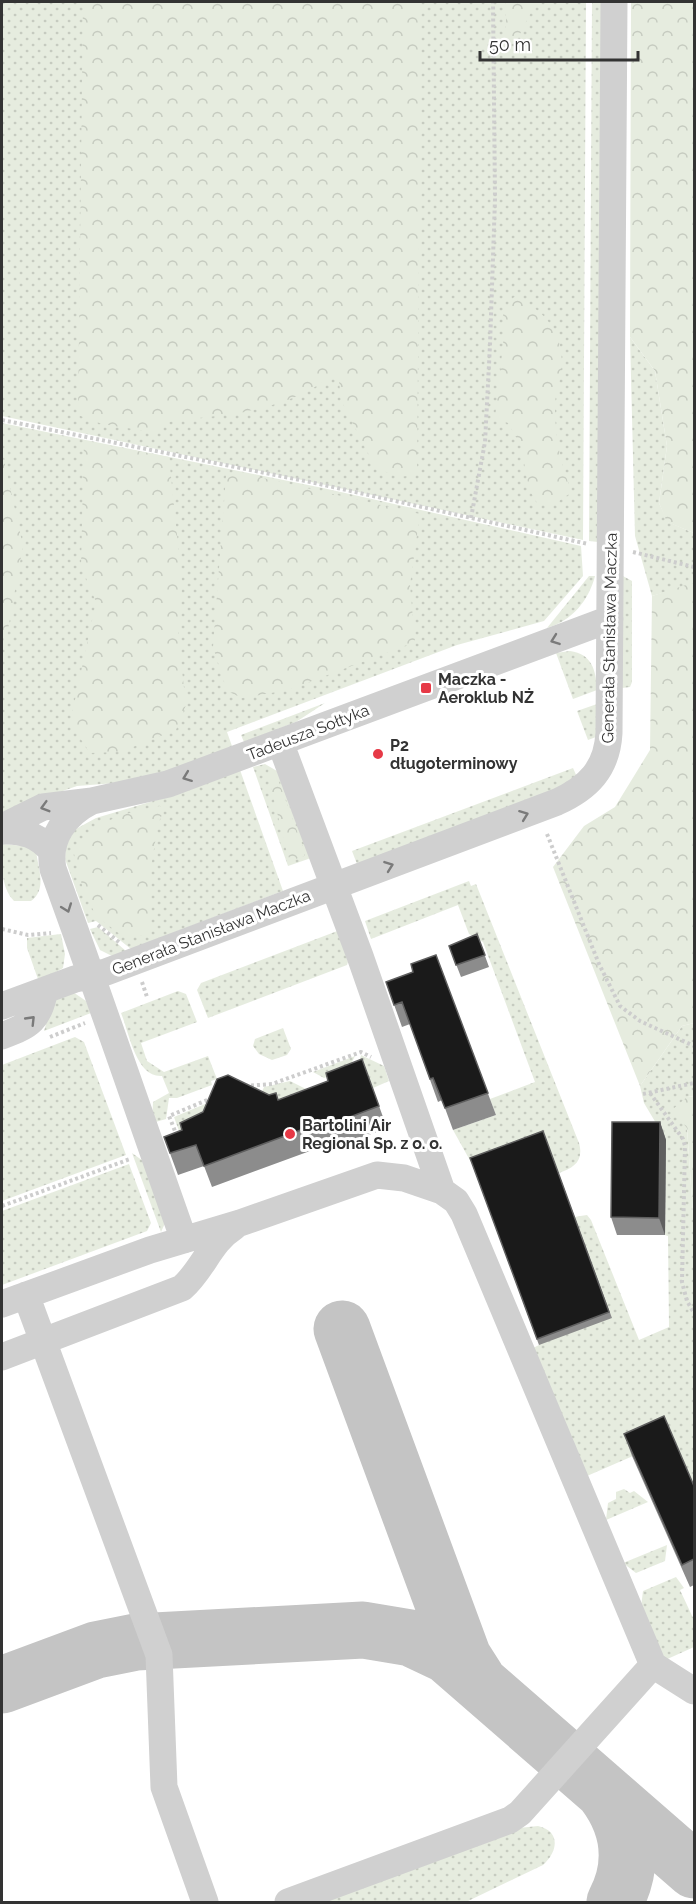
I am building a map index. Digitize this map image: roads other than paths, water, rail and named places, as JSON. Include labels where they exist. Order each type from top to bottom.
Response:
[{"type":"street","name":"Generała Stanisława Maczka","points":[[2,1006],[93,973],[106,972],[557,802],[576,793],[589,782],[601,765],[608,747],[614,2]]},
{"type":"street","name":"Tadeusza Sołtyka","points":[[2,829],[43,807],[92,801],[168,784],[610,619]]},
{"type":"street","points":[[280,742],[334,886],[442,1191]]},
{"type":"street","points":[[92,801],[70,814],[63,824],[52,852],[53,869],[93,973],[135,1106],[184,1240]]},
{"type":"street","points":[[2,829],[30,835],[41,840],[52,852]]},
{"type":"street","points":[[2,1036],[34,1021],[45,990]]},
{"type":"street","points":[[205,1902],[164,1788],[159,1655],[43,1341],[14,1300],[377,1175],[404,1178],[442,1191],[456,1201],[464,1214],[652,1665],[694,1691]]},
{"type":"street","points":[[2,1357],[182,1288],[198,1272],[216,1242],[240,1224]]},
{"type":"street","points":[[288,1902],[510,1820],[520,1813],[652,1665]]},
{"type":"place","name":"Maczka - Aeroklub NŻ","points":[[426,688]]},
{"type":"place","name":"P2 długoterminowy","points":[[378,754]]},
{"type":"place","name":"Bartolini Air Regional Sp. z o. o.","points":[[290,1134]]}]
